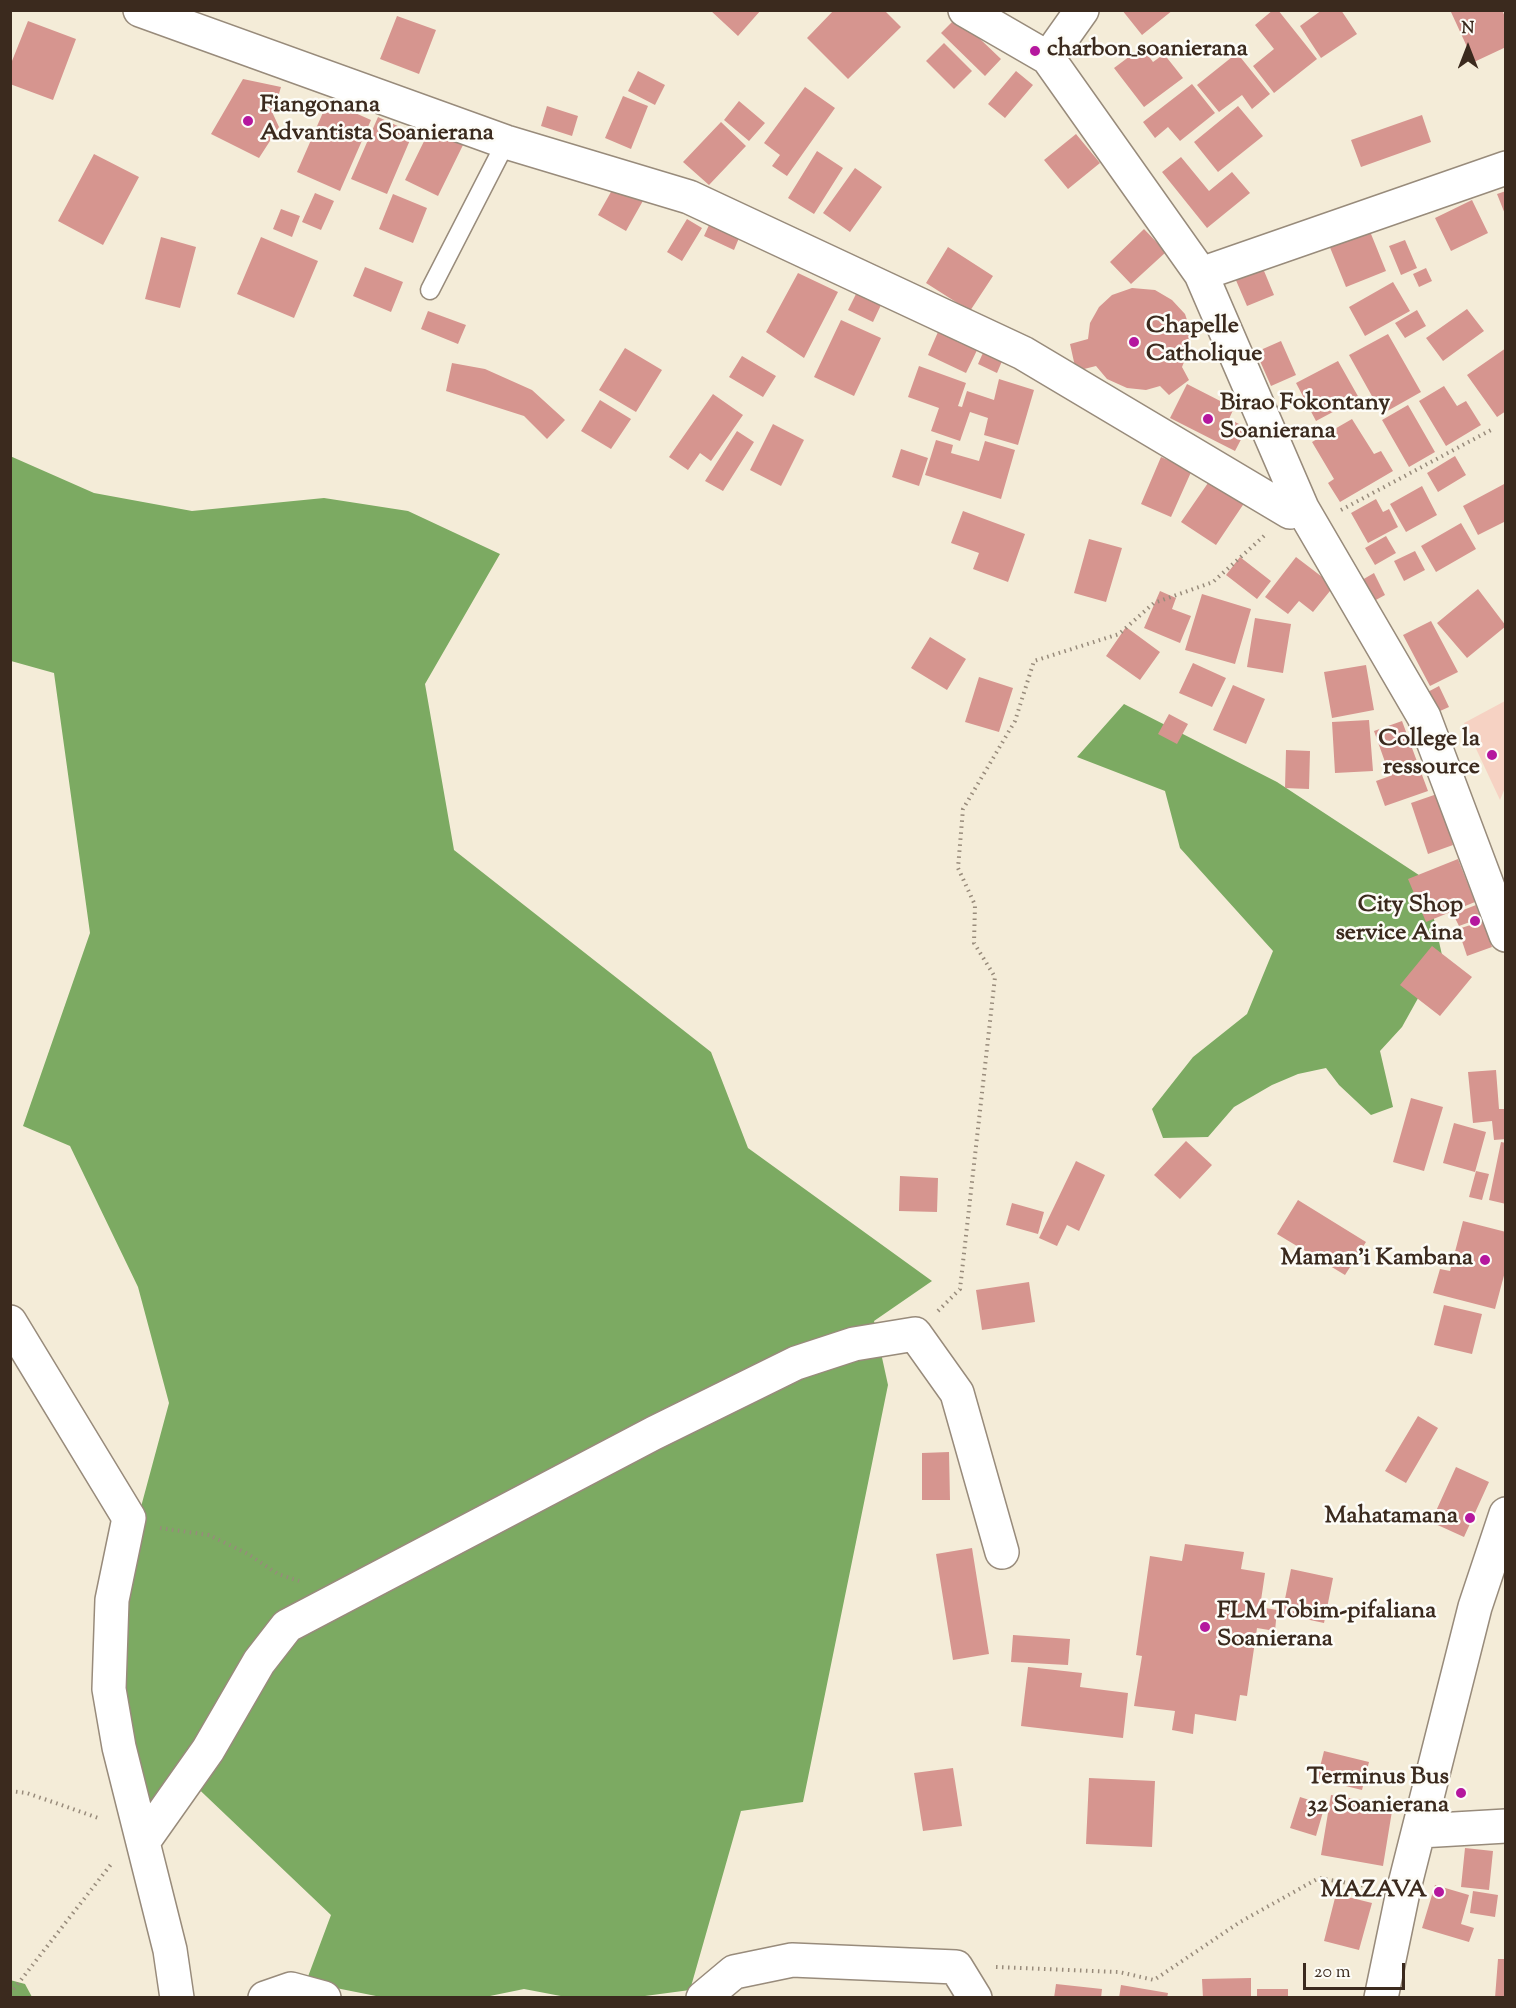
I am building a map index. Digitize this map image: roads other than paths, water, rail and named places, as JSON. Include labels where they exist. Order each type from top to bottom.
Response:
[{"type":"street","points":[[140,10],[506,142],[689,197],[1023,353],[1301,515]]},
{"type":"street","points":[[965,10],[1048,58],[1201,274],[1301,515],[1424,717],[1506,935]]},
{"type":"street","points":[[1048,58],[1082,10]]},
{"type":"street","points":[[1201,274],[1506,168]]},
{"type":"street","points":[[10,1322],[129,1518],[112,1600],[109,1689],[119,1747],[170,1950],[177,1998]]},
{"type":"street","points":[[143,1842],[208,1750],[259,1662],[287,1626],[350,1591],[796,1363],[854,1344],[915,1334],[957,1392],[1002,1552]]},
{"type":"street","points":[[1381,1998],[1403,1892],[1475,1607],[1506,1514]]},
{"type":"street","points":[[1420,1831],[1506,1826]]},
{"type":"street","points":[[703,1998],[734,1972],[792,1960],[956,1967],[975,1998]]},
{"type":"street","points":[[265,1998],[291,1989],[324,1998]]},
{"type":"lane","points":[[430,290],[506,142]]},
{"type":"place","name":"charbon_soanierana","points":[[1035,51]]},
{"type":"place","name":"Fiangonana Advantista Soanierana","points":[[248,121]]},
{"type":"place","name":"Chapelle Catholique","points":[[1134,342]]},
{"type":"place","name":"Birao Fokontany Soanierana","points":[[1208,419]]},
{"type":"place","name":"College la ressource","points":[[1492,755]]},
{"type":"place","name":"City Shop service Aina","points":[[1475,921]]},
{"type":"place","name":"Maman'i Kambana","points":[[1485,1260]]},
{"type":"place","name":"Mahatamana","points":[[1470,1518]]},
{"type":"place","name":"FLM Tobim-pifaliana Soanierana","points":[[1205,1627]]},
{"type":"place","name":"Terminus Bus 32 Soanierana","points":[[1461,1793]]},
{"type":"place","name":"MAZAVA","points":[[1439,1892]]}]
